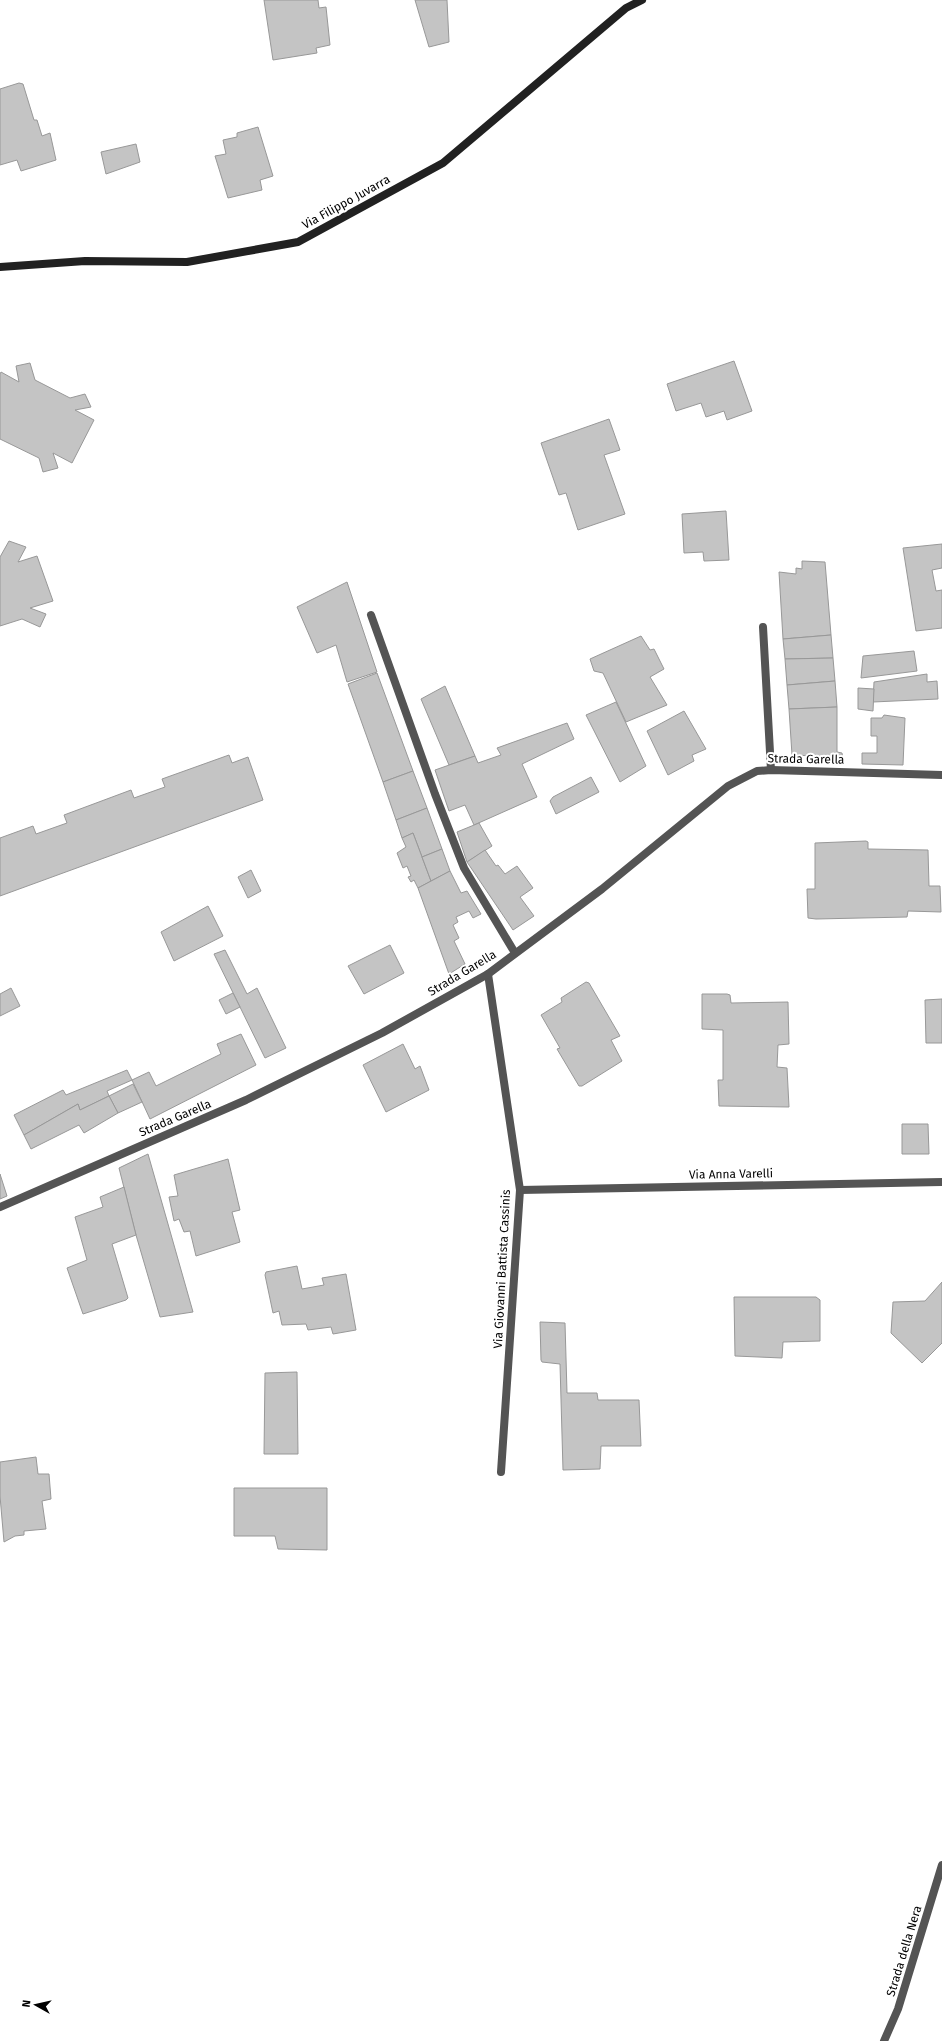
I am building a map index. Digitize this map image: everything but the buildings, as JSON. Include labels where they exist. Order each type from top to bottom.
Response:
[{"type":"main road","name":"Via Filippo Juvarra","points":[[0,267],[85,261],[187,262],[298,242],[443,163],[626,8],[642,0]]},
{"type":"street","points":[[371,615],[435,794],[464,868],[515,953]]},
{"type":"street","points":[[764,627],[771,770]]},
{"type":"street","name":"Strada Garella","points":[[0,1207],[246,1100],[382,1033],[488,974],[602,889],[728,786],[757,771],[771,770],[942,775]]},
{"type":"street","name":"Via Giovanni Battista Cassinis","points":[[488,974],[520,1190],[501,1472]]},
{"type":"street","name":"Via Anna Varelli","points":[[520,1190],[942,1182]]},
{"type":"street","name":"Strada della Nera","points":[[884,2041],[898,2009],[942,1865]]}]
